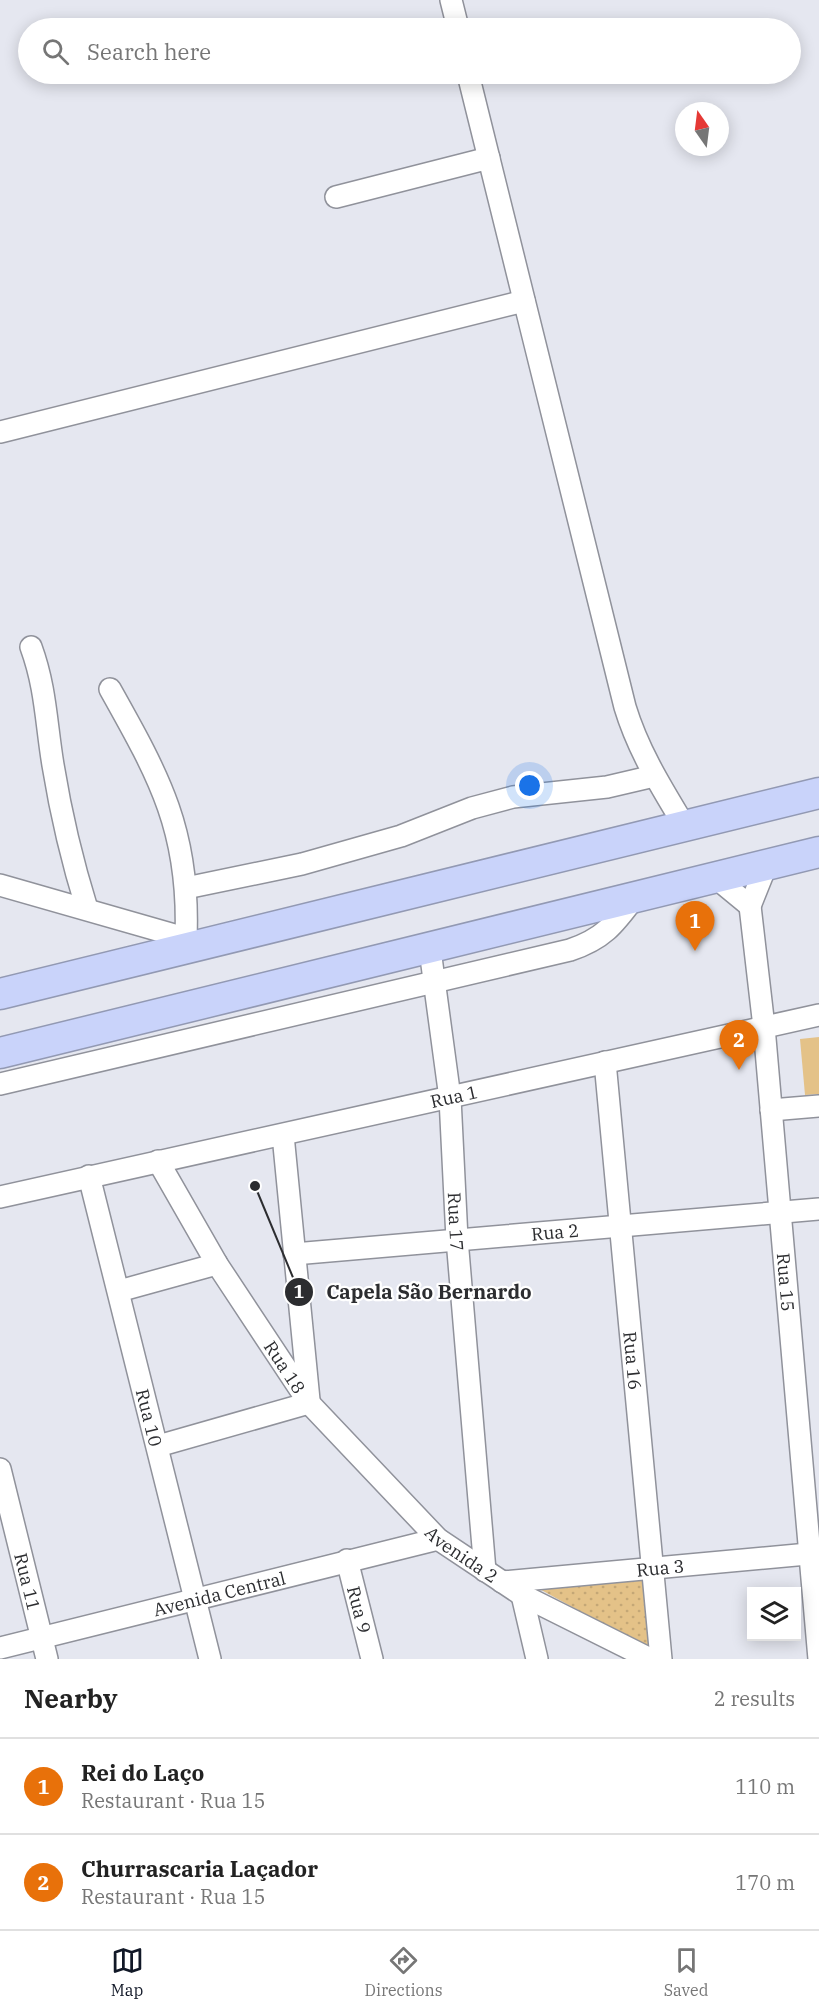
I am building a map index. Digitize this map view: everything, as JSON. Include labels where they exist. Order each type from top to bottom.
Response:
[{"type":"highway","points":[[0,994],[194,940],[819,793]]},
{"type":"highway","points":[[0,1053],[430,950],[819,852]]},
{"type":"street","points":[[451,0],[456,18]]},
{"type":"street","points":[[470,84],[625,707],[632,729],[654,776],[684,825]]},
{"type":"street","points":[[336,197],[489,158]]},
{"type":"street","points":[[0,432],[524,301]]},
{"type":"street","points":[[32,647],[45,693],[53,764],[72,859],[87,909]]},
{"type":"street","points":[[0,885],[194,940],[180,844],[164,792],[110,689]]},
{"type":"street","points":[[186,888],[302,864],[379,843],[472,808],[513,796],[607,787],[654,776]]},
{"type":"street","points":[[716,878],[750,906],[766,866]]},
{"type":"street","points":[[0,1084],[585,945],[598,939],[612,927],[634,898]]},
{"type":"street","name":"Rua 15","points":[[750,906],[764,1027],[779,1213],[814,1553],[819,1659]]},
{"type":"street","name":"Rua 17","points":[[430,950],[450,1098],[457,1239],[493,1577]]},
{"type":"street","name":"Rua 1","points":[[89,1176],[450,1098],[819,1014]]},
{"type":"street","name":"Rua 16","points":[[605,1062],[661,1659]]},
{"type":"street","points":[[771,1110],[819,1106]]},
{"type":"street","name":"Rua 18","points":[[282,1135],[309,1403]]},
{"type":"street","name":"Rua 18","points":[[158,1161],[217,1264],[309,1403]]},
{"type":"street","points":[[0,1197],[89,1176]]},
{"type":"street","name":"Rua 10","points":[[89,1176],[210,1659]]},
{"type":"street","name":"Rua 2","points":[[294,1254],[819,1209]]},
{"type":"street","points":[[119,1291],[217,1264]]},
{"type":"street","points":[[158,1446],[309,1403]]},
{"type":"street","name":"Avenida 2","points":[[309,1403],[438,1539],[522,1595],[650,1659]]},
{"type":"street","name":"Rua 11","points":[[0,1468],[47,1659]]},
{"type":"street","name":"Avenida Central","points":[[0,1648],[438,1539]]},
{"type":"street","name":"Rua 3","points":[[493,1577],[652,1567],[814,1553]]},
{"type":"street","name":"Rua 9","points":[[347,1560],[372,1659]]},
{"type":"street","points":[[522,1595],[537,1659]]},
{"type":"shaded area","points":[[819,1037],[819,1094],[805,1095],[800,1039]]},
{"type":"shaded area","points":[[644,1572],[649,1649],[523,1580]]},
{"type":"place","name":"Rei do Laço","points":[[695,951]]},
{"type":"place","name":"Churrascaria Laçador","points":[[739,1070]]},
{"type":"place","name":"Capela São Bernardo","points":[[255,1186]]}]
